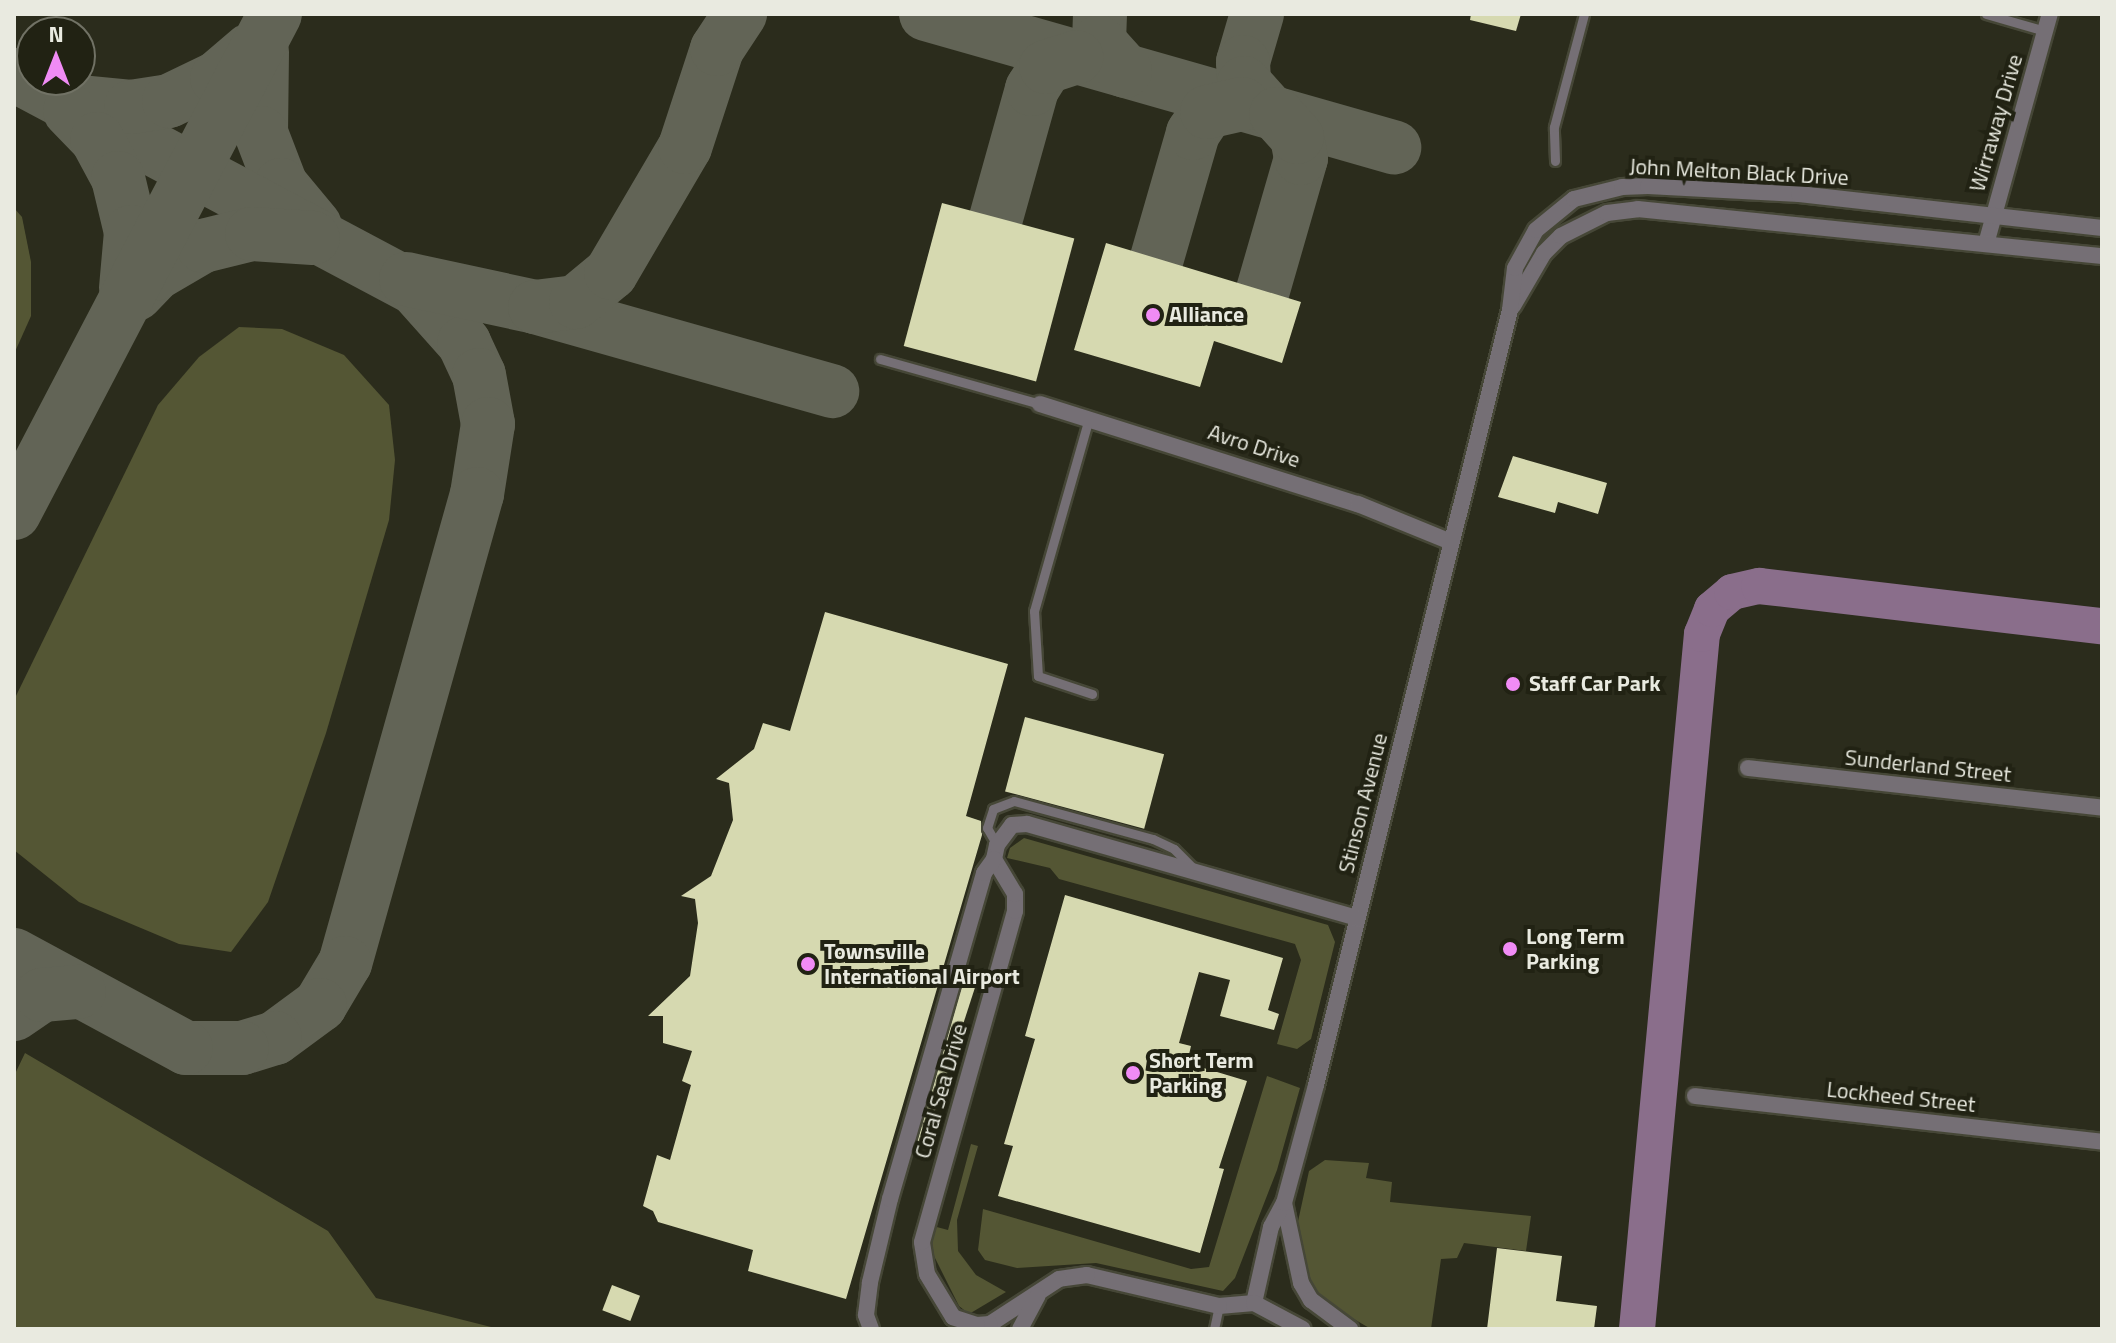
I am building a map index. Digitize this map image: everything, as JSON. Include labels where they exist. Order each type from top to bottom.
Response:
[{"type":"street","name":"Wirraway Drive","points":[[1986,244],[2050,14]]},
{"type":"street","name":"John Melton Black Drive","points":[[1510,310],[1515,268],[1536,230],[1554,211],[1596,191],[1648,186],[1799,194],[2102,228]]},
{"type":"street","name":"John Melton Black Drive","points":[[1510,310],[1544,253],[1561,236],[1607,213],[1638,209],[2102,256]]},
{"type":"street","name":"Stinson Avenue","points":[[1254,1303],[1271,1227],[1284,1203],[1510,310]]},
{"type":"street","name":"Avro Drive","points":[[1040,404],[1358,504],[1451,542]]},
{"type":"street","name":"Sunderland Street","points":[[1748,768],[2102,808]]},
{"type":"street","points":[[867,1324],[890,1199],[984,873],[1012,825],[1027,824],[1357,918]]},
{"type":"street","name":"Coral Sea Drive","points":[[996,852],[1015,894],[1015,911],[922,1252],[927,1274],[953,1317],[965,1324],[990,1324],[1059,1279],[1087,1275],[1219,1306],[1254,1303]]},
{"type":"street","name":"Lockheed Street","points":[[1695,1096],[2102,1142]]},
{"type":"street","points":[[1284,1203],[1301,1283],[1311,1300],[1350,1329]]},
{"type":"street","points":[[1024,1327],[1039,1294]]},
{"type":"street","points":[[1254,1303],[1303,1329]]},
{"type":"lane","points":[[1555,161],[1554,127],[1584,14]]},
{"type":"lane","points":[[1986,14],[2045,31]]},
{"type":"lane","points":[[880,359],[1040,404]]},
{"type":"lane","points":[[1089,418],[1034,611],[1038,676],[1092,694]]},
{"type":"lane","points":[[996,852],[987,828],[993,809],[1014,801],[1153,839],[1174,849],[1199,873]]},
{"type":"lane","points":[[1214,1329],[1219,1306]]},
{"type":"green space","points":[[14,208],[22,217],[31,262],[31,316],[14,354]]},
{"type":"green space","points":[[239,327],[282,329],[344,355],[389,405],[395,460],[389,520],[326,733],[268,902],[231,952],[179,944],[79,902],[14,850],[14,700],[158,405],[199,357]]},
{"type":"green space","points":[[1024,838],[1328,925],[1335,942],[1311,1039],[1297,1049],[1277,1044],[1301,960],[1295,944],[1059,879],[1050,868],[1007,858],[1010,848]]},
{"type":"green space","points":[[25,1053],[328,1231],[376,1298],[499,1329],[14,1329],[14,1076]]},
{"type":"green space","points":[[1267,1076],[1300,1088],[1277,1170],[1235,1278],[1223,1291],[1096,1263],[1017,1268],[985,1260],[978,1250],[983,1209],[1191,1269],[1209,1267]]},
{"type":"green space","points":[[971,1144],[978,1146],[957,1220],[958,1251],[976,1275],[1006,1292],[969,1314],[959,1306],[929,1246],[933,1226],[948,1230]]},
{"type":"green space","points":[[1325,1160],[1369,1163],[1366,1178],[1392,1182],[1390,1202],[1531,1216],[1526,1251],[1464,1243],[1457,1258],[1441,1259],[1431,1329],[1371,1329],[1321,1300],[1303,1274],[1297,1226],[1309,1171]]},
{"type":"building","points":[[1471,14],[1521,14],[1516,31],[1470,20]]},
{"type":"building","points":[[942,203],[1074,238],[1036,381],[904,346]]},
{"type":"building","name":"Alliance","points":[[1106,243],[1301,302],[1282,363],[1214,341],[1200,387],[1074,350]]},
{"type":"building","points":[[1513,456],[1607,483],[1598,514],[1558,502],[1555,513],[1498,497]]},
{"type":"building","name":"Townsville International Airport","points":[[825,612],[1008,664],[966,816],[981,821],[982,835],[846,1299],[748,1271],[753,1250],[658,1222],[653,1211],[643,1206],[657,1155],[670,1160],[691,1085],[682,1081],[692,1051],[663,1043],[663,1016],[648,1016],[690,976],[698,923],[695,899],[681,896],[711,876],[733,820],[729,783],[716,779],[754,749],[763,723],[790,731]]},
{"type":"building","points":[[1025,717],[1164,754],[1144,829],[1005,791]]},
{"type":"building","name":"Short Term Parking","points":[[1065,895],[1283,958],[1268,1010],[1279,1014],[1274,1030],[1220,1016],[1230,980],[1199,972],[1179,1043],[1191,1046],[1187,1063],[1247,1081],[1219,1168],[1224,1169],[1200,1253],[998,1196],[1013,1146],[1004,1144],[1035,1039],[1025,1036]]},
{"type":"building","points":[[968,967],[980,971],[924,1143],[912,1139]]},
{"type":"building","points":[[1497,1248],[1562,1256],[1556,1301],[1597,1306],[1594,1329],[1487,1329]]},
{"type":"building","points":[[612,1285],[640,1296],[630,1321],[602,1310]]},
{"type":"waterway","points":[[1637,1329],[1702,634],[1712,609],[1732,592],[1759,586],[2102,626]]},
{"type":"taxiway","points":[[14,513],[275,14]]},
{"type":"taxiway","points":[[535,307],[576,302],[611,273],[685,147],[717,49],[740,14]]},
{"type":"taxiway","points":[[926,14],[1394,147]]},
{"type":"taxiway","points":[[1100,14],[1099,42],[1125,71]]},
{"type":"taxiway","points":[[1257,14],[1243,62],[1244,83],[1269,111]]},
{"type":"taxiway","points":[[79,102],[131,107],[169,101],[217,78],[250,50]]},
{"type":"taxiway","points":[[262,52],[261,133],[281,185],[315,226]]},
{"type":"taxiway","points":[[996,218],[1032,89],[1046,67],[1076,57]]},
{"type":"taxiway","points":[[14,75],[415,288],[464,343],[479,375],[488,424],[477,494],[345,963],[320,1005],[275,1038],[242,1048],[186,1048],[14,955]]},
{"type":"taxiway","points":[[1157,258],[1193,133],[1207,112],[1242,104]]},
{"type":"taxiway","points":[[70,111],[97,139],[118,178],[131,232],[126,288]]},
{"type":"taxiway","points":[[1263,290],[1301,158],[1297,137],[1276,114]]},
{"type":"taxiway","points":[[136,294],[155,274],[203,246],[252,234],[313,238]]},
{"type":"taxiway","points":[[406,279],[535,307],[832,391]]},
{"type":"taxiway","points":[[14,1014],[42,995],[79,992]]},
{"type":"place","name":"Alliance","points":[[1153,315]]},
{"type":"place","name":"Staff Car Park","points":[[1513,684]]},
{"type":"place","name":"Long Term Parking","points":[[1510,949]]},
{"type":"place","name":"Townsville International Airport","points":[[808,964]]},
{"type":"place","name":"Short Term Parking","points":[[1133,1073]]}]
